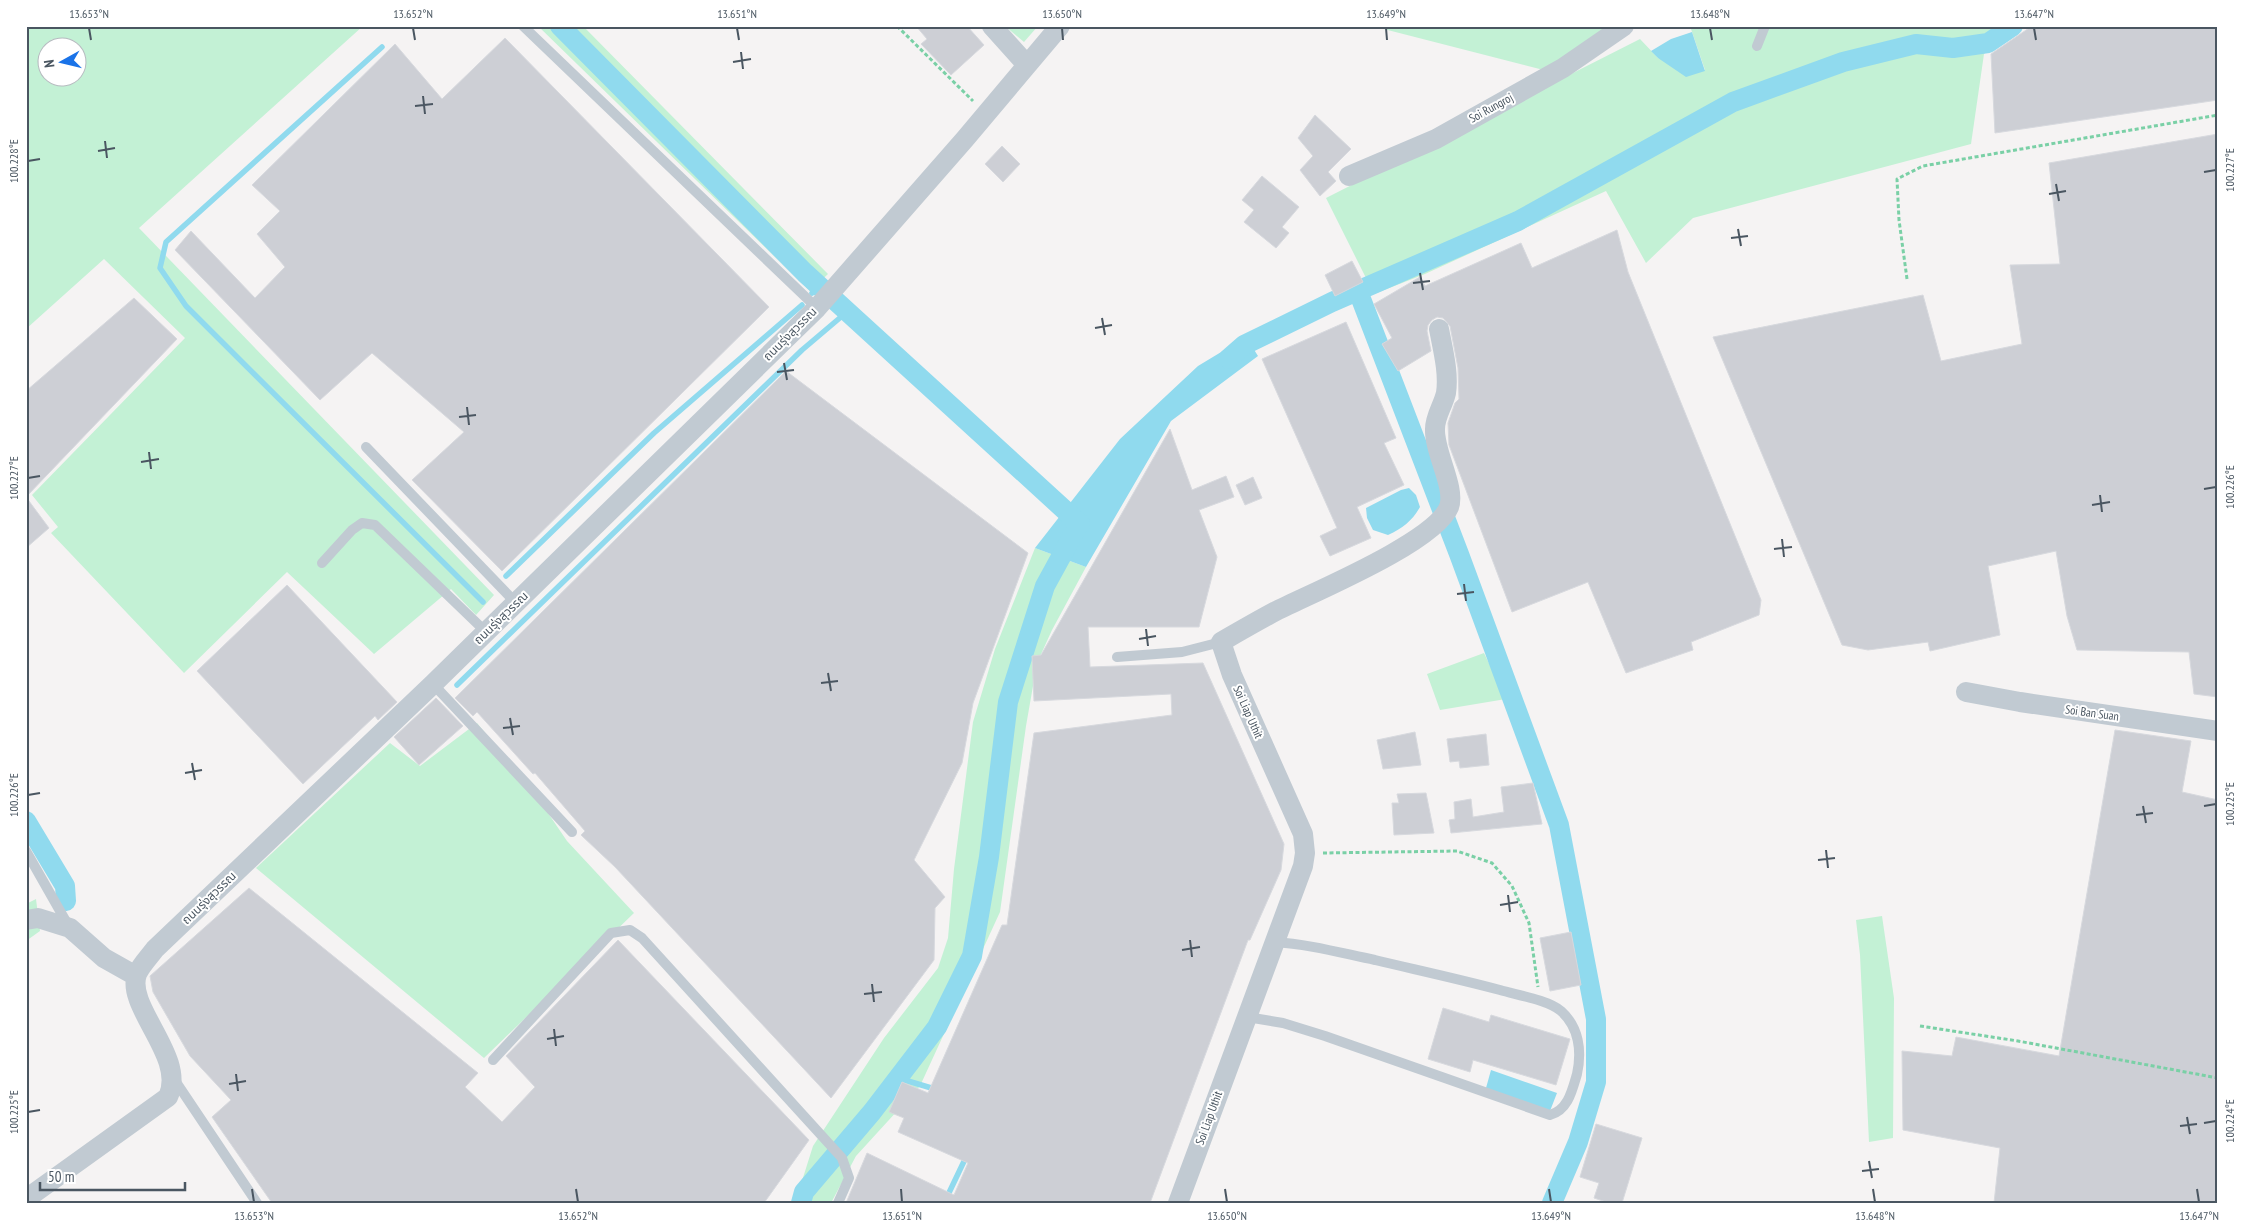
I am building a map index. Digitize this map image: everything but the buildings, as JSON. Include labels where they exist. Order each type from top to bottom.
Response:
[{"type":"street","points":[[992,26],[1027,65]]},
{"type":"street","name":"ถนนรุ่งสุวรรณ","points":[[136,976],[155,949],[433,684],[817,308],[1060,26]]},
{"type":"street","name":"Soi Rungroj","points":[[1349,176],[1436,139],[1563,68],[1624,26]]},
{"type":"street","points":[[1221,642],[1276,611],[1373,563],[1420,537],[1437,524],[1449,506],[1450,492],[1436,446],[1435,429],[1437,414],[1443,405],[1446,392],[1446,375],[1440,329]]},
{"type":"street","name":"Soi Liap Uthit","points":[[1178,1203],[1303,866],[1305,853],[1303,834],[1232,675],[1221,642]]},
{"type":"street","name":"Soi Ban Suan","points":[[1966,692],[2020,702],[2218,731]]},
{"type":"street","points":[[26,920],[38,918],[70,928],[104,958],[136,976],[136,989],[161,1043],[170,1074],[171,1089],[163,1102],[26,1200]]},
{"type":"lane","points":[[522,26],[817,308]]},
{"type":"lane","points":[[1757,46],[1765,26]]},
{"type":"lane","points":[[366,447],[516,603]]},
{"type":"lane","points":[[322,563],[352,530],[362,523],[375,525],[486,632]]},
{"type":"lane","points":[[1117,658],[1182,652],[1221,642]]},
{"type":"lane","points":[[433,684],[572,832]]},
{"type":"lane","points":[[26,850],[70,928]]},
{"type":"lane","points":[[493,1060],[610,934],[630,930],[642,938],[842,1158],[849,1178],[838,1203]]},
{"type":"lane","points":[[1247,1017],[1283,1023],[1325,1036],[1550,1115],[1559,1113],[1565,1107],[1577,1073],[1580,1053],[1577,1033],[1568,1018],[1558,1009],[1466,981],[1307,944],[1274,942]]},
{"type":"lane","points":[[170,1074],[257,1203]]},
{"type":"path","points":[[897,26],[957,87],[987,113]]},
{"type":"path","points":[[1907,279],[1899,220],[1897,179],[1923,166],[2218,115]]},
{"type":"path","points":[[1305,853],[1457,851],[1492,863],[1512,886],[1528,923],[1540,1002]]},
{"type":"path","points":[[1920,1026],[2018,1041],[2218,1078]]},
{"type":"green space","points":[[26,26],[363,26],[139,228],[494,595],[476,615],[451,589],[374,654],[287,572],[184,673],[51,533],[58,527],[32,495],[185,338],[104,259],[26,329]]},
{"type":"green space","points":[[538,26],[583,26],[828,274],[810,291]]},
{"type":"green space","points":[[1005,26],[1038,26],[1024,42]]},
{"type":"green space","points":[[1372,26],[1617,26],[1569,75],[1640,39],[1658,58],[1705,70],[1690,26],[2018,26],[1984,54],[1971,144],[1693,218],[1646,263],[1606,191],[1425,274],[1374,294],[1326,198],[1567,76]]},
{"type":"green space","points":[[1035,548],[1086,567],[1052,630],[1037,663],[1026,726],[1000,912],[920,1086],[856,1156],[831,1203],[795,1203],[813,1146],[884,1038],[938,968],[948,938],[954,869],[973,722],[995,649]]},
{"type":"green space","points":[[1484,653],[1506,699],[1440,710],[1427,674]]},
{"type":"green space","points":[[477,723],[531,788],[567,841],[634,913],[484,1058],[256,868],[390,743],[420,766]]},
{"type":"green space","points":[[36,899],[40,931],[26,941],[26,904]]},
{"type":"green space","points":[[1882,916],[1894,998],[1893,1138],[1869,1142],[1860,955],[1856,920]]},
{"type":"water","points":[[1692,32],[1705,71],[1686,77],[1651,51],[1671,39]]},
{"type":"water","points":[[1246,337],[1258,356],[1171,421],[1086,567],[1035,548],[1120,439],[1198,366]]},
{"type":"water","points":[[1409,488],[1416,495],[1420,507],[1414,516],[1403,527],[1388,535],[1373,530],[1367,518],[1366,508],[1401,490]]},
{"type":"water","points":[[1491,1070],[1557,1093],[1550,1111],[1486,1088]]},
{"type":"waterway","points":[[560,26],[805,273],[1080,524]]},
{"type":"waterway","points":[[1228,359],[1244,345],[1332,302],[1518,221],[1733,102],[1843,62],[1916,44],[1953,48],[1988,43],[2013,26]]},
{"type":"waterway","points":[[382,47],[166,242],[160,268],[186,306],[483,602]]},
{"type":"waterway","points":[[812,293],[819,286]]},
{"type":"waterway","points":[[1358,291],[1459,554],[1559,825],[1596,1019],[1596,1082],[1578,1142],[1552,1203]]},
{"type":"waterway","points":[[506,576],[654,433],[802,305]]},
{"type":"waterway","points":[[457,685],[802,350],[848,311]]},
{"type":"waterway","points":[[801,1203],[804,1192],[872,1112],[937,1027],[972,956],[989,857],[1008,702],[1045,586],[1074,533]]},
{"type":"waterway","points":[[26,821],[65,886],[66,901]]},
{"type":"waterway","points":[[898,1078],[938,1090]]},
{"type":"waterway","points":[[946,1199],[967,1155]]}]
